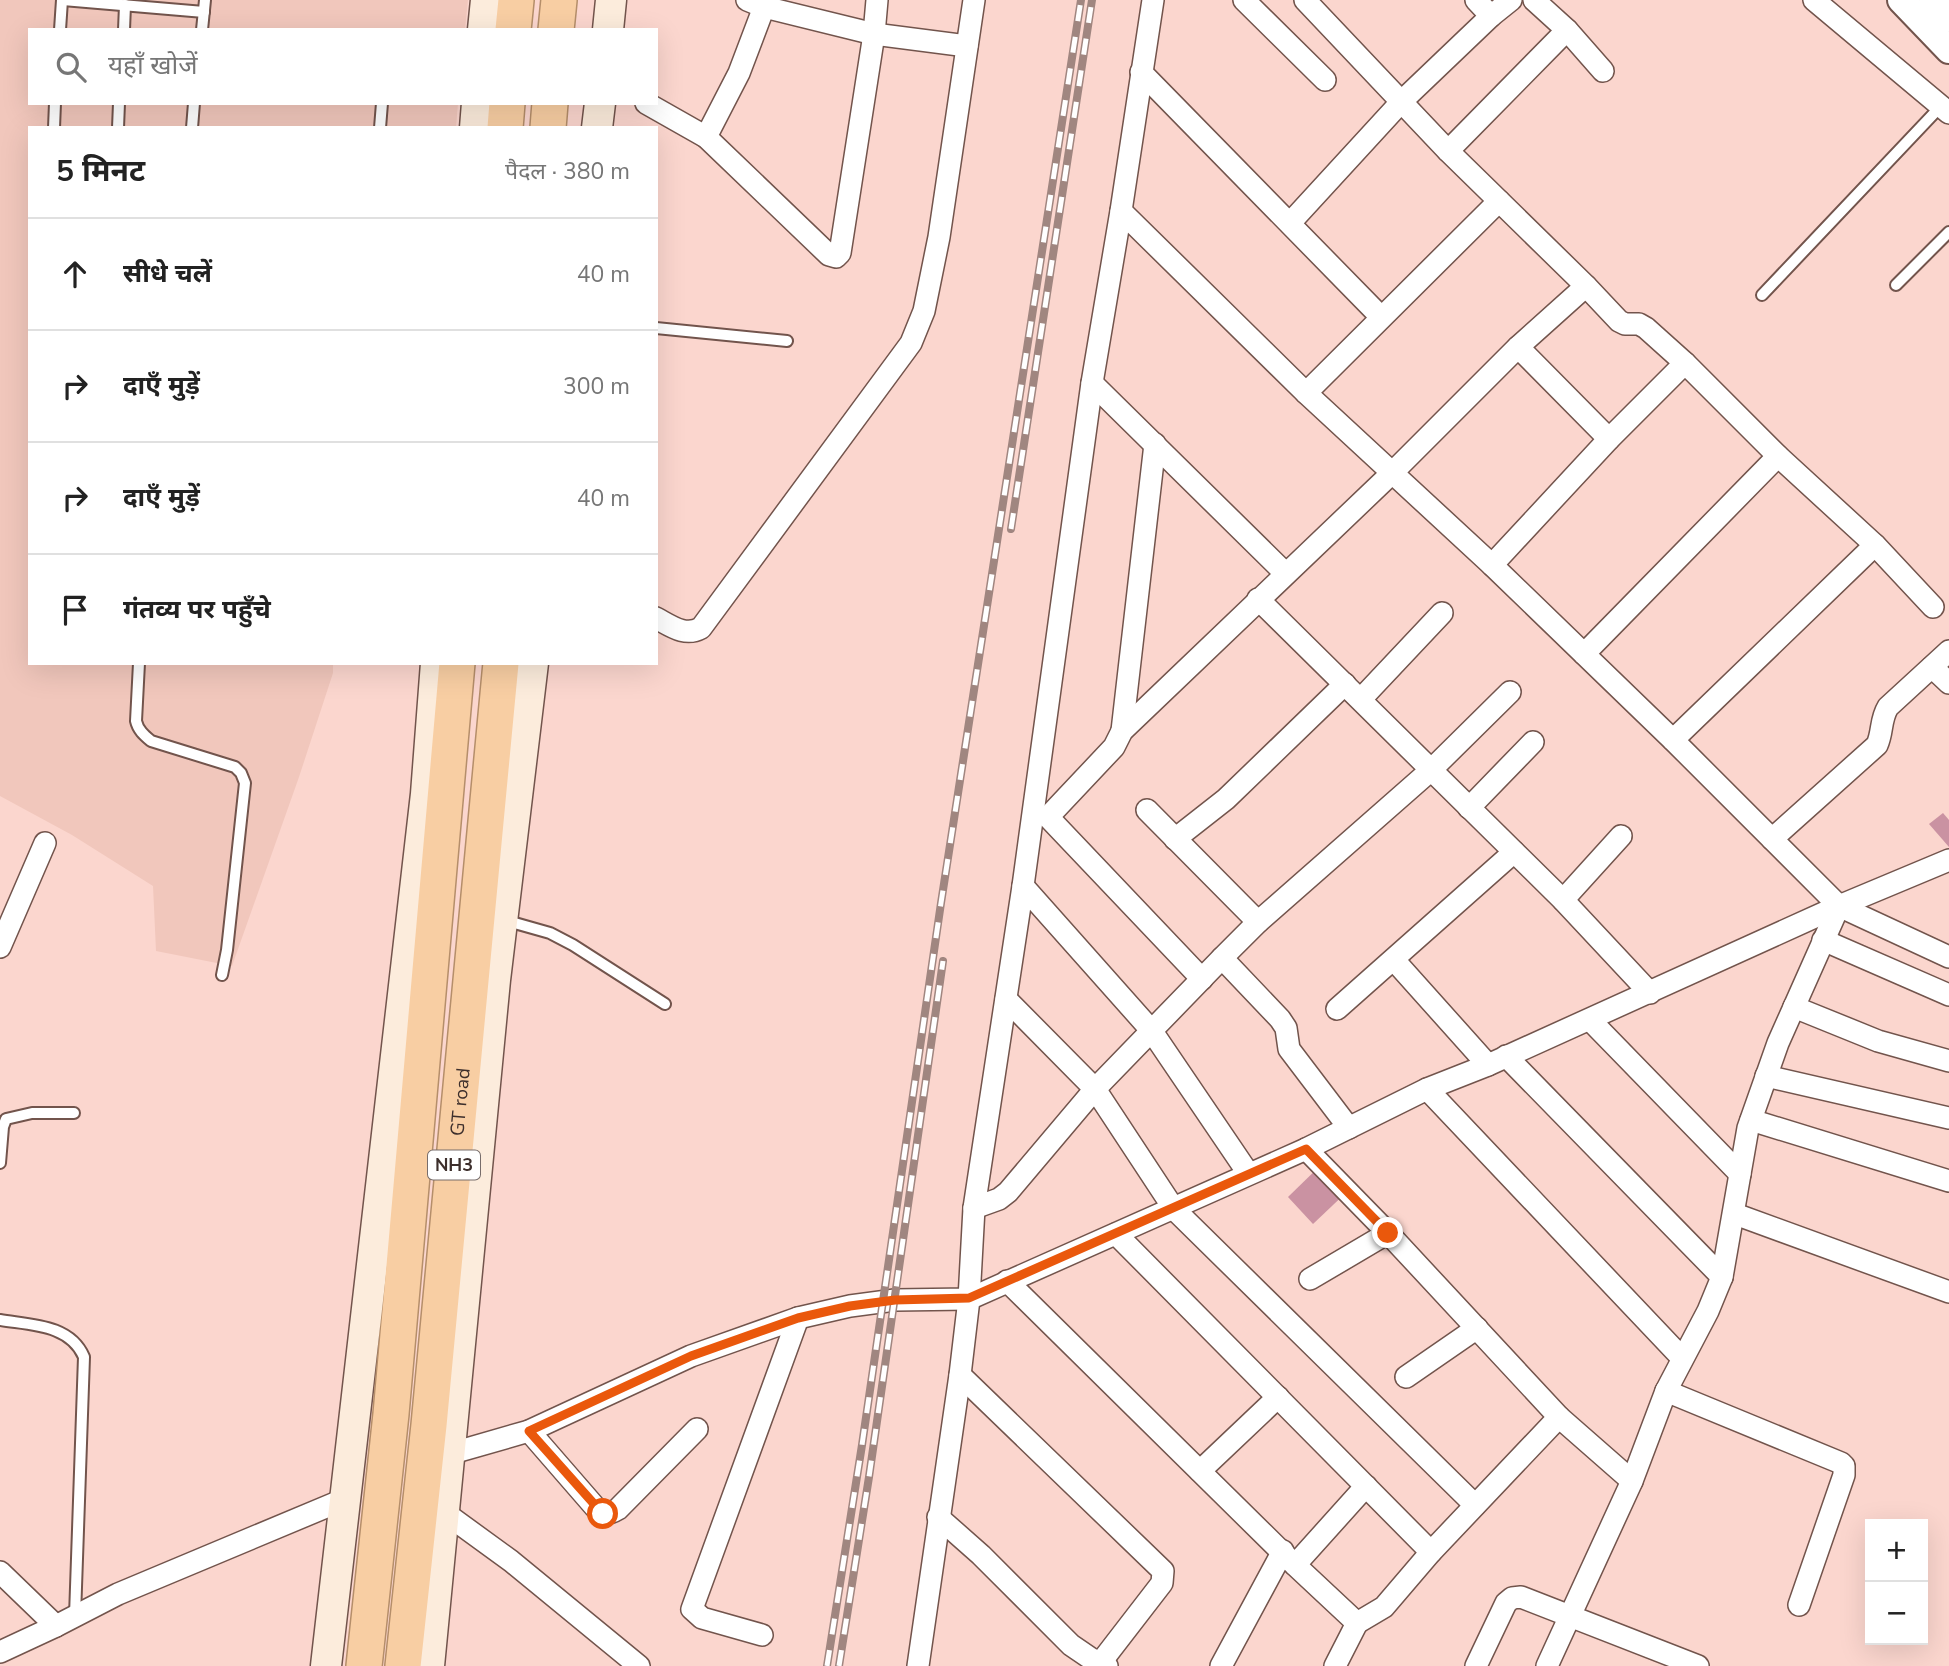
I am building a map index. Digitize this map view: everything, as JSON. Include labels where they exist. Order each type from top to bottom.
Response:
[{"type":"highway","points":[[513,28],[516,0]]},
{"type":"highway","points":[[556,28],[559,0]]},
{"type":"highway","points":[[505,126],[507,105]]},
{"type":"highway","points":[[548,126],[550,105]]},
{"type":"highway","name":"NH3","points":[[364,1666],[391,1414],[457,665]]},
{"type":"highway","name":"GT road","points":[[403,1666],[429,1425],[500,665]]},
{"type":"main road","points":[[483,28],[486,0]]},
{"type":"main road","points":[[608,28],[611,0]]},
{"type":"main road","points":[[475,126],[477,105]]},
{"type":"main road","points":[[597,126],[600,105]]},
{"type":"main road","points":[[326,1666],[426,794],[436,665]]},
{"type":"main road","points":[[429,1666],[502,919],[533,665]]},
{"type":"street","points":[[650,105],[706,137],[829,255],[836,257],[840,253],[877,0]]},
{"type":"street","points":[[658,619],[681,631],[693,632],[701,628],[911,343],[924,311],[939,237],[974,0]]},
{"type":"street","points":[[918,1666],[960,1375],[969,1298],[974,1208],[1023,886],[1091,383],[1122,211],[1153,0]]},
{"type":"street","points":[[1244,0],[1325,80]]},
{"type":"street","points":[[1306,0],[1448,151],[1619,321],[1639,324],[1646,328],[1685,363],[1778,456],[1875,545],[1933,607]]},
{"type":"street","points":[[1476,0],[1491,16]]},
{"type":"street","points":[[1290,223],[1402,101],[1511,0]]},
{"type":"street","points":[[1534,0],[1567,30],[1603,71]]},
{"type":"street","points":[[1814,0],[1945,110]]},
{"type":"street","points":[[1901,0],[1949,50]]},
{"type":"street","points":[[1932,0],[1949,18]]},
{"type":"street","points":[[706,137],[739,73],[764,4],[874,34],[967,46]]},
{"type":"street","points":[[1448,151],[1567,30]]},
{"type":"street","points":[[1141,72],[1380,316]]},
{"type":"street","points":[[1306,393],[1380,316],[1499,201]]},
{"type":"street","points":[[1122,211],[1306,393],[1492,565],[1673,740],[1839,906],[1949,957]]},
{"type":"street","points":[[1202,979],[1048,817],[1114,747],[1122,731],[1518,347],[1586,286]]},
{"type":"street","points":[[1518,347],[1609,439]]},
{"type":"street","points":[[1492,565],[1609,439],[1685,363]]},
{"type":"street","points":[[1091,383],[1285,573]]},
{"type":"street","points":[[1122,731],[1155,444]]},
{"type":"street","points":[[1584,654],[1778,456]]},
{"type":"street","points":[[1673,740],[1875,545]]},
{"type":"street","points":[[1258,599],[1563,900],[1650,993]]},
{"type":"street","points":[[1175,839],[1226,799],[1442,613]]},
{"type":"street","points":[[1772,839],[1877,745],[1882,717],[1888,707],[1949,651]]},
{"type":"street","points":[[1932,667],[1949,682]]},
{"type":"street","points":[[974,1208],[999,1199],[1008,1192],[1095,1089],[1258,922],[1431,770],[1510,692]]},
{"type":"street","points":[[1469,808],[1532,742]]},
{"type":"street","points":[[1147,810],[1258,922]]},
{"type":"street","points":[[1563,900],[1621,836]]},
{"type":"street","points":[[0,947],[45,844]]},
{"type":"street","points":[[1337,1009],[1514,852]]},
{"type":"street","points":[[449,1454],[529,1431],[691,1356],[798,1318],[850,1306],[895,1300],[969,1298],[1306,1149],[1427,1089],[1590,1020],[1839,906],[1949,860]]},
{"type":"street","points":[[1023,886],[1152,1030],[1248,1173]]},
{"type":"street","points":[[1547,1666],[1632,1480],[1666,1391],[1708,1311],[1722,1277],[1751,1120],[1794,1007],[1839,906]]},
{"type":"street","points":[[1824,940],[1949,996]]},
{"type":"street","points":[[1222,958],[1280,1019],[1286,1028],[1289,1049],[1349,1128]]},
{"type":"street","points":[[1394,960],[1722,1277]]},
{"type":"street","points":[[1006,999],[1095,1089],[1174,1209],[1475,1505]]},
{"type":"street","points":[[1794,1007],[1878,1041],[1949,1061]]},
{"type":"street","points":[[1590,1020],[1740,1174]]},
{"type":"street","points":[[1766,1076],[1949,1118]]},
{"type":"street","points":[[1427,1089],[1682,1358]]},
{"type":"street","points":[[1751,1120],[1949,1181]]},
{"type":"street","points":[[1306,1149],[1559,1417],[1632,1480]]},
{"type":"street","points":[[1735,1214],[1949,1292]]},
{"type":"street","points":[[1310,1279],[1388,1233]]},
{"type":"street","points":[[1116,1234],[1431,1552]]},
{"type":"street","points":[[1007,1281],[1357,1623]]},
{"type":"street","points":[[762,1635],[702,1618],[692,1609],[798,1318]]},
{"type":"street","points":[[1406,1377],[1477,1328]]},
{"type":"street","points":[[938,1517],[981,1555],[1062,1637],[1102,1665],[1162,1583],[1163,1571],[960,1375]]},
{"type":"street","points":[[1666,1391],[1844,1466],[1844,1475],[1799,1605]]},
{"type":"street","points":[[1200,1471],[1278,1397]]},
{"type":"street","points":[[1335,1666],[1357,1623],[1384,1606],[1431,1552],[1559,1417]]},
{"type":"street","points":[[529,1431],[595,1507],[603,1514],[610,1514],[618,1510],[697,1429]]},
{"type":"street","points":[[1221,1666],[1289,1558],[1366,1486]]},
{"type":"street","points":[[0,1652],[118,1594],[345,1499]]},
{"type":"street","points":[[445,1513],[511,1561],[639,1666]]},
{"type":"street","points":[[0,1572],[56,1626]]},
{"type":"street","points":[[1476,1666],[1502,1611],[1512,1598],[1521,1597],[1698,1666]]},
{"type":"lane","points":[[60,28],[62,0],[204,12]]},
{"type":"lane","points":[[205,0],[206,28]]},
{"type":"lane","points":[[124,28],[125,5]]},
{"type":"lane","points":[[54,126],[55,105]]},
{"type":"lane","points":[[118,126],[119,105]]},
{"type":"lane","points":[[192,126],[194,105]]},
{"type":"lane","points":[[380,126],[382,105]]},
{"type":"lane","points":[[1762,295],[1945,110]]},
{"type":"lane","points":[[1896,285],[1949,232]]},
{"type":"lane","points":[[658,328],[787,341]]},
{"type":"lane","points":[[139,665],[136,721],[143,734],[151,741],[235,767],[245,783],[229,937],[222,975]]},
{"type":"lane","points":[[502,919],[550,933],[573,944],[665,1004]]},
{"type":"lane","points":[[0,1163],[2,1126],[6,1119],[32,1113],[74,1113]]},
{"type":"lane","points":[[0,1320],[65,1333],[84,1357],[75,1616]]},
{"type":"shaded area","points":[[0,0],[468,0],[465,28],[28,28],[28,105],[458,105],[456,126],[28,126],[28,665],[333,665],[333,673],[232,966],[156,951],[153,886],[72,835],[0,796]]},
{"type":"building","points":[[1943,813],[1949,820],[1949,847],[1929,824]]},
{"type":"building","points":[[1326,1160],[1352,1187],[1313,1224],[1288,1197]]},
{"type":"railway","points":[[827,1666],[941,903],[1081,0]]},
{"type":"railway","points":[[1011,529],[1092,0]]},
{"type":"railway","points":[[839,1666],[943,961]]},
{"type":"route","points":[[603,1514],[529,1431],[691,1356],[798,1318],[850,1306],[895,1300],[969,1298],[1306,1149],[1388,1233]]}]
